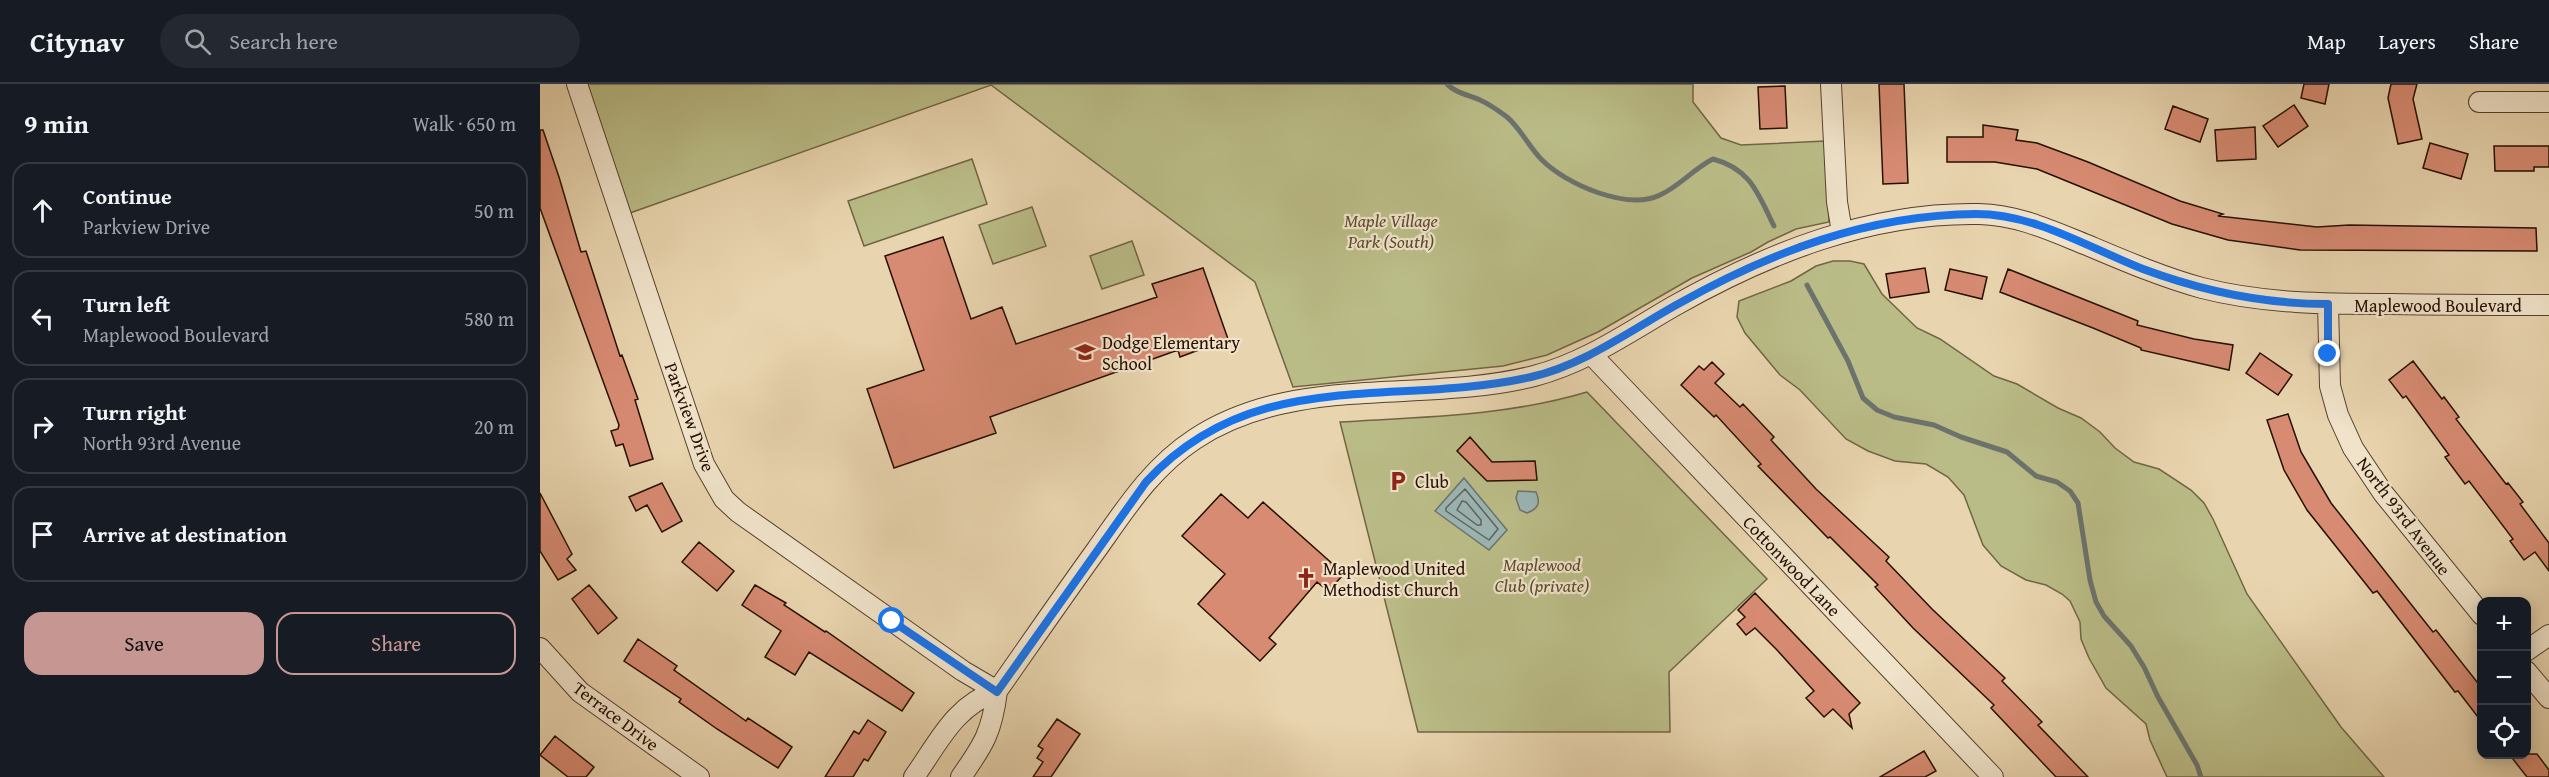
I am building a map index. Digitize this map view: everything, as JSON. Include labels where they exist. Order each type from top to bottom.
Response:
[{"type":"street","name":"Parkview Drive","points":[[577,84],[704,464],[724,499],[738,512],[892,621],[997,692]]},
{"type":"street","points":[[1831,84],[1837,202],[1842,232]]},
{"type":"street","points":[[2480,102],[2549,102]]},
{"type":"street","name":"Maplewood Boulevard","points":[[961,777],[985,743],[991,730],[997,692],[1146,482],[1172,456],[1210,430],[1243,414],[1278,404],[1517,380],[1546,373],[1591,354],[1747,267],[1842,232],[1946,216],[2006,216],[2035,224],[2143,269],[2199,287],[2263,300],[2328,304],[2549,305]]},
{"type":"street","name":"North 93rd Avenue","points":[[2328,304],[2330,386],[2338,415],[2353,448],[2383,493],[2477,610]]},
{"type":"street","name":"Cottonwood Lane","points":[[1591,354],[1993,777]]},
{"type":"street","points":[[2531,648],[2549,635]]},
{"type":"street","name":"Terrace Drive","points":[[540,648],[580,692],[699,777]]},
{"type":"street","points":[[2531,677],[2549,698]]},
{"type":"street","points":[[914,777],[964,707],[981,697],[997,692]]},
{"type":"green space","name":"Maple Village Park (South)","points":[[586,84],[1693,84],[1693,102],[1721,138],[1741,145],[1825,141],[1829,222],[1796,229],[1768,242],[1692,278],[1598,332],[1547,355],[1503,366],[1293,387],[1255,282],[991,85],[630,213]]},
{"type":"green space","points":[[972,159],[987,204],[864,246],[848,201]]},
{"type":"green space","points":[[1032,207],[1046,246],[993,264],[979,225]]},
{"type":"green space","points":[[1132,241],[1144,275],[1102,289],[1090,256]]},
{"type":"green space","points":[[1833,261],[1864,264],[1882,294],[1917,328],[1940,339],[1994,376],[2017,384],[2058,408],[2081,418],[2134,462],[2159,469],[2191,490],[2204,503],[2213,519],[2247,594],[2341,727],[2384,777],[2167,777],[2150,740],[2146,724],[2106,688],[2089,658],[2081,639],[2080,622],[2070,601],[2046,585],[2026,580],[2001,566],[1983,545],[1964,495],[1948,477],[1926,464],[1895,461],[1868,451],[1846,439],[1800,390],[1780,375],[1745,333],[1737,317],[1739,301],[1791,281],[1816,266]]},
{"type":"green space","name":"Maplewood Club (private)","points":[[1587,392],[1767,579],[1669,672],[1670,732],[1418,732],[1340,422],[1496,411]]},
{"type":"water","points":[[1464,478],[1507,530],[1489,550],[1435,511]]},
{"type":"water","points":[[1518,491],[1536,492],[1538,502],[1534,510],[1527,513],[1520,510],[1516,498]]},
{"type":"building","points":[[1879,84],[1904,84],[1908,183],[1883,184]]},
{"type":"building","points":[[2304,84],[2329,84],[2325,104],[2301,98]]},
{"type":"building","points":[[2391,84],[2417,84],[2413,99],[2422,139],[2398,144],[2388,98]]},
{"type":"building","points":[[1785,86],[1787,128],[1760,129],[1758,87]]},
{"type":"building","points":[[2294,105],[2308,126],[2278,147],[2263,126]]},
{"type":"building","points":[[2173,106],[2208,119],[2200,142],[2165,129]]},
{"type":"building","points":[[1983,125],[2018,130],[2016,140],[2037,143],[2180,201],[2223,214],[2218,216],[2317,227],[2349,225],[2536,228],[2537,251],[2300,250],[2228,240],[2172,224],[2037,169],[1995,162],[1947,162],[1947,137],[1983,137]]},
{"type":"building","points":[[2255,127],[2256,159],[2217,161],[2215,130]]},
{"type":"building","points":[[540,130],[543,130],[559,177],[581,252],[586,251],[620,356],[622,355],[638,399],[635,400],[653,459],[630,466],[623,444],[616,446],[611,431],[618,429],[619,425],[540,208]]},
{"type":"building","points":[[2430,143],[2468,154],[2461,179],[2423,168]]},
{"type":"building","points":[[2494,146],[2549,146],[2549,167],[2534,167],[2534,171],[2495,171]]},
{"type":"building","name":"Dodge Elementary School","points":[[943,237],[971,319],[1002,307],[1016,344],[1157,297],[1152,284],[1203,268],[1228,339],[1180,357],[1178,350],[990,417],[996,433],[894,468],[867,389],[924,370],[885,256]]},
{"type":"building","points":[[1925,268],[1929,292],[1890,298],[1886,274]]},
{"type":"building","points":[[1950,269],[1987,277],[1982,299],[1945,290]]},
{"type":"building","points":[[2008,269],[2138,321],[2137,325],[2194,339],[2233,345],[2229,370],[2141,350],[2141,348],[2093,328],[2000,292]]},
{"type":"building","points":[[2260,353],[2292,375],[2278,395],[2246,373]]},
{"type":"building","points":[[2413,361],[2442,399],[2444,397],[2459,417],[2456,419],[2506,484],[2508,483],[2523,502],[2520,504],[2549,543],[2549,571],[2535,552],[2524,560],[2510,541],[2513,539],[2469,481],[2465,484],[2445,457],[2449,455],[2406,396],[2403,398],[2389,380]]},
{"type":"building","points":[[1712,362],[1724,374],[1715,383],[1740,407],[1743,404],[1774,437],[1771,440],[1816,489],[1889,557],[1886,561],[1932,609],[2005,678],[2002,681],[2042,722],[2038,725],[2088,777],[2056,777],[1991,708],[1994,705],[1913,628],[1875,587],[1878,585],[1830,537],[1828,538],[1758,466],[1761,464],[1716,415],[1714,417],[1681,385],[1699,366],[1704,370]]},
{"type":"building","points":[[2288,414],[2301,452],[2331,503],[2433,632],[2436,630],[2477,682],[2477,716],[2458,691],[2455,692],[2377,591],[2373,593],[2307,510],[2284,470],[2267,420]]},
{"type":"building","points":[[1470,437],[1492,462],[1535,461],[1537,480],[1487,481],[1457,451]]},
{"type":"building","points":[[662,483],[682,521],[662,532],[647,505],[636,511],[629,497]]},
{"type":"building","points":[[540,493],[572,554],[567,559],[576,570],[558,580],[540,551]]},
{"type":"building","name":"Maplewood United Methodist Church","points":[[1221,494],[1248,518],[1263,502],[1344,574],[1328,591],[1317,582],[1269,638],[1276,644],[1260,661],[1198,604],[1225,574],[1182,536]]},
{"type":"building","points":[[699,542],[734,571],[717,591],[682,562]]},
{"type":"building","points":[[589,585],[617,618],[598,634],[572,599]]},
{"type":"building","points":[[755,585],[786,603],[784,605],[826,631],[914,693],[902,711],[809,652],[795,675],[765,657],[781,631],[742,605]]},
{"type":"building","points":[[1755,593],[1860,703],[1849,714],[1852,728],[1833,709],[1824,717],[1806,698],[1814,691],[1777,650],[1755,628],[1746,635],[1737,624],[1745,617],[1738,610]]},
{"type":"building","points":[[638,639],[677,666],[674,670],[746,721],[748,718],[792,747],[778,768],[717,729],[679,702],[681,699],[624,661]]},
{"type":"building","points":[[1057,719],[1080,734],[1051,777],[1033,777],[1043,762],[1037,758],[1043,749],[1038,746]]},
{"type":"building","points":[[868,720],[886,732],[868,761],[864,759],[853,777],[825,777],[854,731],[859,734]]},
{"type":"building","points":[[555,736],[594,767],[586,777],[568,777],[540,755]]},
{"type":"building","points":[[1924,751],[1936,771],[1925,777],[1880,777]]},
{"type":"building","points":[[2531,754],[2537,754],[2549,770],[2549,777],[2527,777],[2513,759],[2531,759]]},
{"type":"waterway","points":[[1447,84],[1507,117],[1542,160],[1581,186],[1614,197],[1631,200],[1646,199],[1667,191],[1713,159],[1726,163],[1745,176],[1758,193],[1774,226]]},
{"type":"waterway","points":[[1807,285],[1848,361],[1863,398],[1877,410],[1894,417],[1934,425],[1961,437],[2007,452],[2036,476],[2057,482],[2070,491],[2078,503],[2090,580],[2096,602],[2104,616],[2131,646],[2144,667],[2158,697],[2197,765],[2201,777]]},
{"type":"place","name":"Dodge Elementary School","points":[[1085,352]]},
{"type":"place","name":"Club","points":[[1398,481]]},
{"type":"place","name":"Maplewood United Methodist Church","points":[[1306,578]]},
{"type":"route","points":[[892,621],[997,692],[1043,623],[1155,471],[1191,441],[1225,422],[1243,414],[1295,401],[1481,384],[1546,373],[1591,354],[1747,267],[1842,232],[1900,221],[1979,214],[2006,216],[2035,224],[2143,269],[2199,287],[2263,300],[2328,304],[2328,354]]}]
